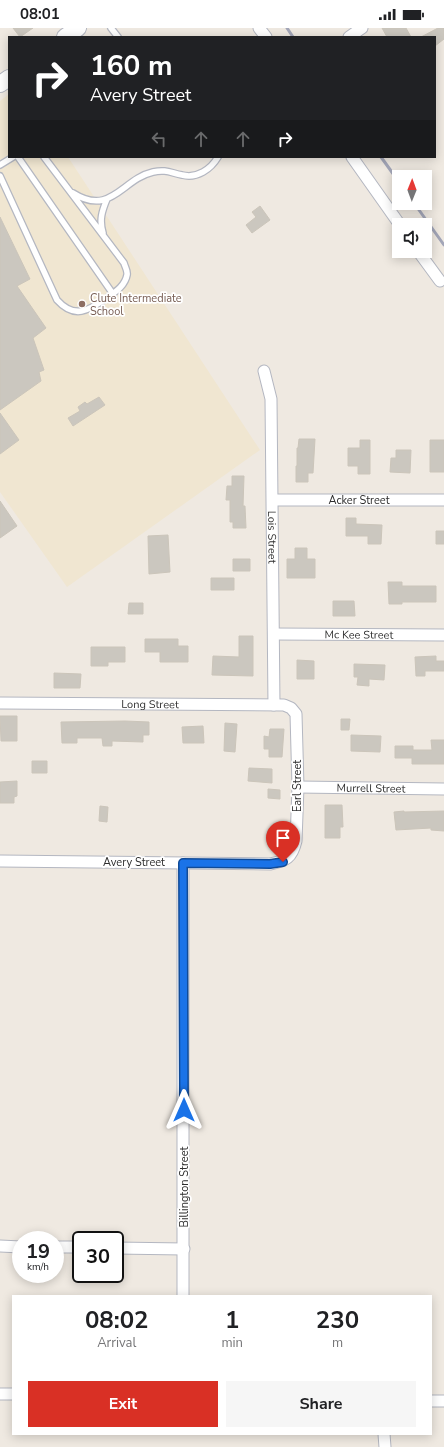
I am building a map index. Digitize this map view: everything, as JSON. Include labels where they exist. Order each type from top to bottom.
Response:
[{"type":"street","points":[[259,28],[265,36]]},
{"type":"street","points":[[350,36],[362,28]]},
{"type":"street","points":[[353,158],[395,218]]},
{"type":"street","points":[[423,258],[440,281]]},
{"type":"street","name":"Lois Street","points":[[264,370],[271,399],[274,704]]},
{"type":"street","name":"Acker Street","points":[[273,500],[444,500]]},
{"type":"street","name":"Mc Kee Street","points":[[274,634],[444,635]]},
{"type":"street","name":"Long Street","points":[[0,703],[274,704],[284,705],[291,708],[296,714]]},
{"type":"street","name":"Earl Street","points":[[290,856],[295,849],[296,842],[298,787],[296,714]]},
{"type":"street","name":"Murrell Street","points":[[298,787],[444,790]]},
{"type":"street","name":"Avery Street","points":[[0,862],[270,864],[283,862],[290,856]]},
{"type":"street","name":"Billington Street","points":[[183,863],[183,1295]]},
{"type":"street","points":[[0,1246],[12,1247]]},
{"type":"street","points":[[124,1248],[184,1249]]},
{"type":"street","points":[[0,1394],[12,1394]]},
{"type":"street","points":[[432,1401],[444,1401]]},
{"type":"street","points":[[384,1435],[385,1447]]},
{"type":"lane","points":[[111,28],[117,36]]},
{"type":"lane","points":[[0,166],[12,158]]},
{"type":"lane","points":[[19,158],[113,294]]},
{"type":"lane","points":[[0,176],[57,300],[69,310],[83,311],[91,309],[123,285],[127,275],[126,268],[45,158]]},
{"type":"lane","points":[[70,191],[81,198],[89,200],[97,201],[107,199],[151,172],[169,171],[188,176],[200,174],[215,163],[218,158]]},
{"type":"lane","points":[[104,237],[101,217],[107,199]]},
{"type":"shaded area","name":"Clute Intermediate School","points":[[8,95],[8,158],[69,158],[260,450],[67,587],[0,492],[0,101]]},
{"type":"building","points":[[13,28],[33,28],[21,36],[19,36]]},
{"type":"building","points":[[382,28],[406,28],[410,36],[386,36]]},
{"type":"building","points":[[438,28],[444,28],[444,39],[436,45],[436,36],[423,36]]},
{"type":"building","points":[[260,206],[270,220],[252,233],[246,225],[256,217],[252,212]]},
{"type":"building","points":[[0,217],[30,279],[17,286],[46,328],[33,338],[44,370],[39,372],[41,381],[0,410]]},
{"type":"building","points":[[99,397],[105,405],[73,426],[68,418],[80,411],[78,407],[85,402],[87,404]]},
{"type":"building","points":[[0,413],[19,440],[0,454]]},
{"type":"building","points":[[299,439],[315,439],[313,473],[308,473],[308,482],[296,482],[297,448]]},
{"type":"building","points":[[360,440],[370,440],[370,474],[358,474],[358,466],[348,466],[348,448],[360,448]]},
{"type":"building","points":[[430,440],[444,440],[444,472],[430,472]]},
{"type":"building","points":[[396,450],[411,450],[410,473],[390,472],[391,458],[396,458]]},
{"type":"building","points":[[232,476],[244,476],[243,506],[245,506],[246,528],[233,528],[233,522],[230,522],[230,500],[226,500],[227,486],[232,486]]},
{"type":"building","points":[[0,501],[17,526],[0,538]]},
{"type":"building","points":[[346,518],[356,518],[356,524],[382,525],[381,544],[368,544],[368,536],[346,536]]},
{"type":"building","points":[[436,531],[444,531],[444,544],[436,544]]},
{"type":"building","points":[[168,535],[170,572],[149,574],[148,536]]},
{"type":"building","points":[[295,548],[307,548],[307,559],[315,559],[315,578],[287,578],[287,559],[295,559]]},
{"type":"building","points":[[233,559],[250,559],[250,571],[233,571]]},
{"type":"building","points":[[211,578],[234,578],[234,590],[211,590]]},
{"type":"building","points":[[388,582],[402,582],[402,586],[436,586],[436,602],[402,602],[402,604],[389,604]]},
{"type":"building","points":[[333,601],[354,601],[355,616],[333,616]]},
{"type":"building","points":[[129,603],[143,603],[143,614],[128,614]]},
{"type":"building","points":[[239,636],[253,636],[253,676],[212,675],[213,656],[239,657]]},
{"type":"building","points":[[145,639],[178,639],[178,646],[188,646],[188,662],[160,662],[160,652],[145,652]]},
{"type":"building","points":[[91,647],[125,647],[125,662],[108,662],[108,666],[91,666]]},
{"type":"building","points":[[436,656],[436,661],[444,661],[444,671],[425,671],[425,676],[416,676],[415,657]]},
{"type":"building","points":[[297,660],[314,661],[314,679],[297,679]]},
{"type":"building","points":[[354,664],[385,665],[384,680],[369,679],[369,686],[357,685],[358,677],[354,677]]},
{"type":"building","points":[[54,673],[81,674],[80,688],[54,688]]},
{"type":"building","points":[[0,716],[17,716],[17,741],[1,741]]},
{"type":"building","points":[[341,719],[350,719],[349,730],[341,730]]},
{"type":"building","points":[[61,722],[149,722],[149,735],[143,735],[143,742],[112,741],[112,746],[103,746],[102,738],[77,738],[77,743],[62,743]]},
{"type":"building","points":[[225,723],[237,724],[235,752],[224,751]]},
{"type":"building","points":[[203,726],[204,743],[183,743],[182,727]]},
{"type":"building","points":[[270,729],[284,729],[282,757],[269,757],[269,749],[264,749],[264,736],[269,737]]},
{"type":"building","points":[[351,735],[381,736],[380,752],[351,751]]},
{"type":"building","points":[[431,740],[444,740],[444,764],[412,764],[412,758],[395,758],[395,746],[413,746],[413,750],[432,750]]},
{"type":"building","points":[[32,761],[47,761],[47,773],[32,773]]},
{"type":"building","points":[[249,768],[272,769],[272,783],[248,781]]},
{"type":"building","points":[[17,781],[17,796],[14,797],[14,803],[0,803],[0,782]]},
{"type":"building","points":[[268,789],[280,790],[280,799],[268,798]]},
{"type":"building","points":[[325,805],[342,805],[343,827],[340,827],[340,838],[325,838]]},
{"type":"building","points":[[100,806],[108,807],[107,822],[99,821]]},
{"type":"building","points":[[444,811],[444,831],[431,830],[431,828],[396,830],[394,812]]},
{"type":"railway","points":[[287,28],[292,36]]},
{"type":"railway","points":[[382,158],[392,172]]},
{"type":"railway","points":[[419,210],[444,245]]},
{"type":"place","name":"Clute Intermediate School","points":[[82,304]]},
{"type":"route","points":[[184,1110],[183,863],[270,864],[283,862]]}]
